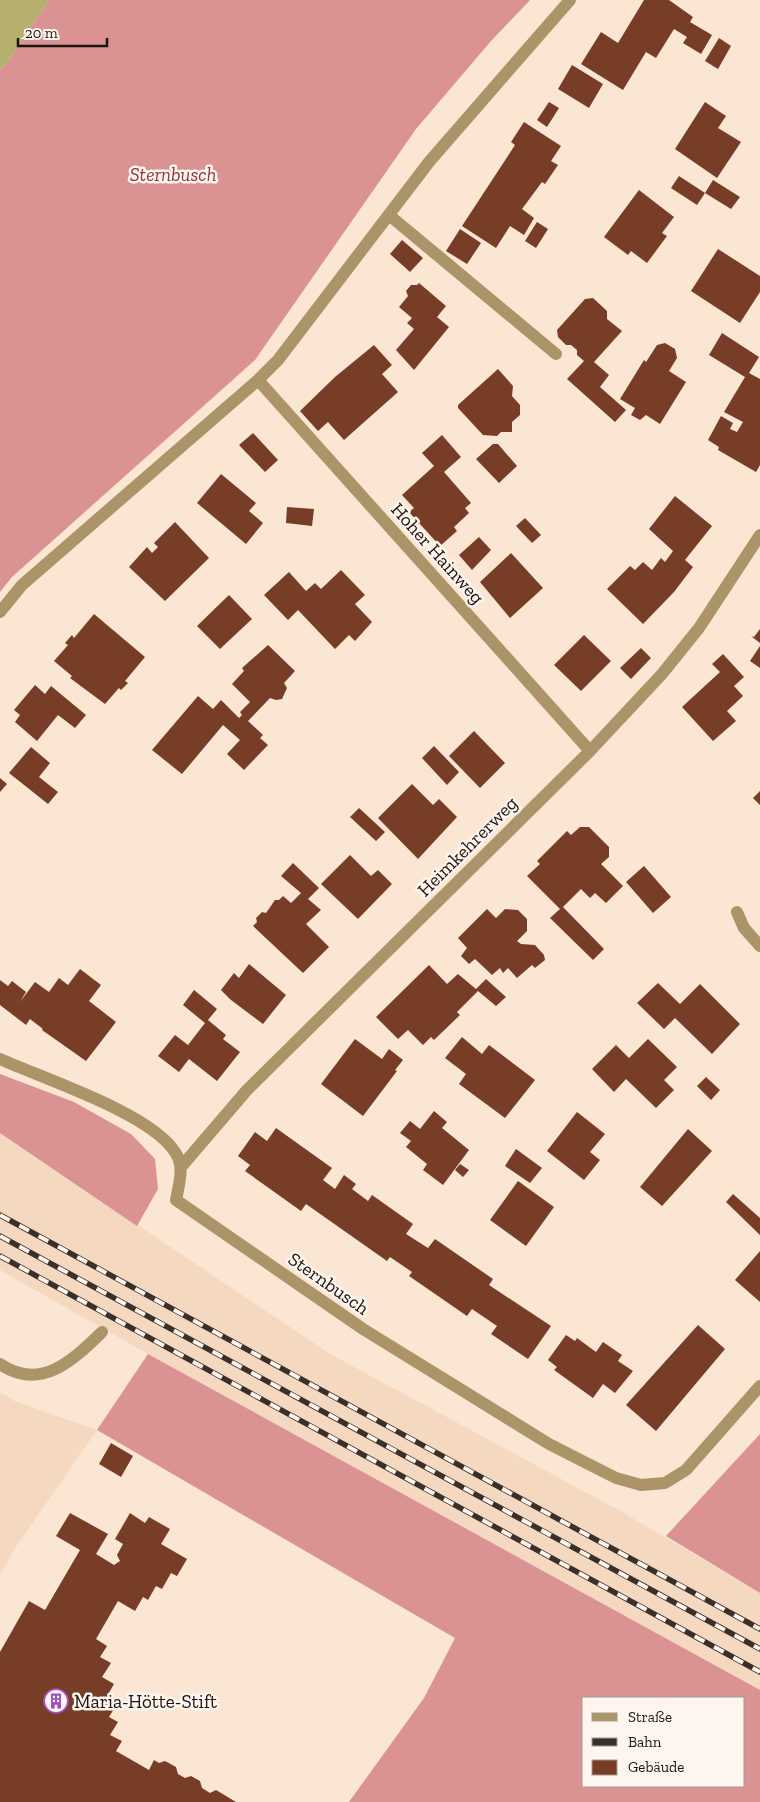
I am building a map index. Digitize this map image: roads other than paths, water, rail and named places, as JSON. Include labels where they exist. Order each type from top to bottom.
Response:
[{"type":"street","points":[[0,612],[22,585],[258,380],[278,360],[429,162],[570,0]]},
{"type":"street","points":[[389,215],[556,354]]},
{"type":"street","name":"Hoher Hainweg","points":[[258,380],[590,751]]},
{"type":"street","name":"Heimkehrerweg","points":[[181,1167],[260,1076],[590,751],[662,674],[699,628],[760,535]]},
{"type":"street","points":[[737,912],[744,928],[760,946]]},
{"type":"street","points":[[0,1060],[133,1117],[162,1138],[176,1152],[181,1167]]},
{"type":"street","name":"Sternbusch","points":[[181,1167],[176,1200],[362,1329],[549,1444],[616,1478],[640,1485],[665,1483],[686,1470],[760,1386]]},
{"type":"street","points":[[0,1364],[28,1375],[52,1372],[81,1352],[102,1332]]},
{"type":"railway","points":[[0,1215],[760,1629]]},
{"type":"railway","points":[[0,1236],[760,1649]]},
{"type":"railway","points":[[0,1256],[760,1672]]},
{"type":"place","name":"Maria-Hötte-Stift","points":[[56,1701]]}]
